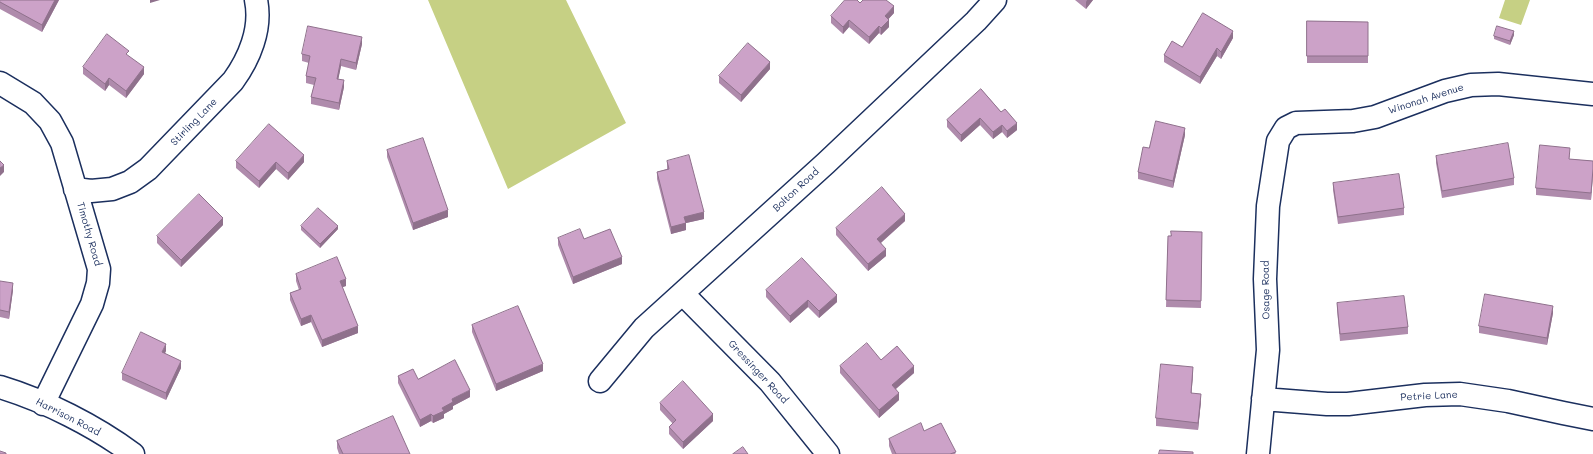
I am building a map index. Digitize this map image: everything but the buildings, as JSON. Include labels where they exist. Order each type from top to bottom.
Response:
[{"type":"street","name":"Stirling Lane","points":[[75,189],[91,191],[112,189],[130,182],[148,169],[233,81],[242,69],[251,49],[257,27],[256,0]]},
{"type":"street","name":"Bolton Road","points":[[600,381],[644,328],[826,163],[976,21],[995,0]]},
{"type":"street","name":"Timothy Road","points":[[0,83],[33,103],[50,121],[62,143],[99,269],[98,283],[92,304],[43,404]]},
{"type":"street","name":"Winonah Avenue","points":[[1286,128],[1296,123],[1353,121],[1375,116],[1445,91],[1471,85],[1498,84],[1593,94]]},
{"type":"street","name":"Osage Road","points":[[1258,454],[1268,350],[1265,279],[1268,206],[1278,141],[1286,128]]},
{"type":"street","name":"Gressinger Road","points":[[683,294],[770,382],[828,454]]},
{"type":"street","name":"Harrison Road","points":[[0,387],[61,411],[94,429],[133,454]]},
{"type":"street","name":"Petrie Lane","points":[[1263,399],[1341,404],[1425,395],[1460,394],[1508,401],[1593,418]]},
{"type":"green space","points":[[428,0],[566,0],[626,123],[508,189]]},
{"type":"green space","points":[[1505,0],[1530,0],[1521,25],[1499,18]]}]
